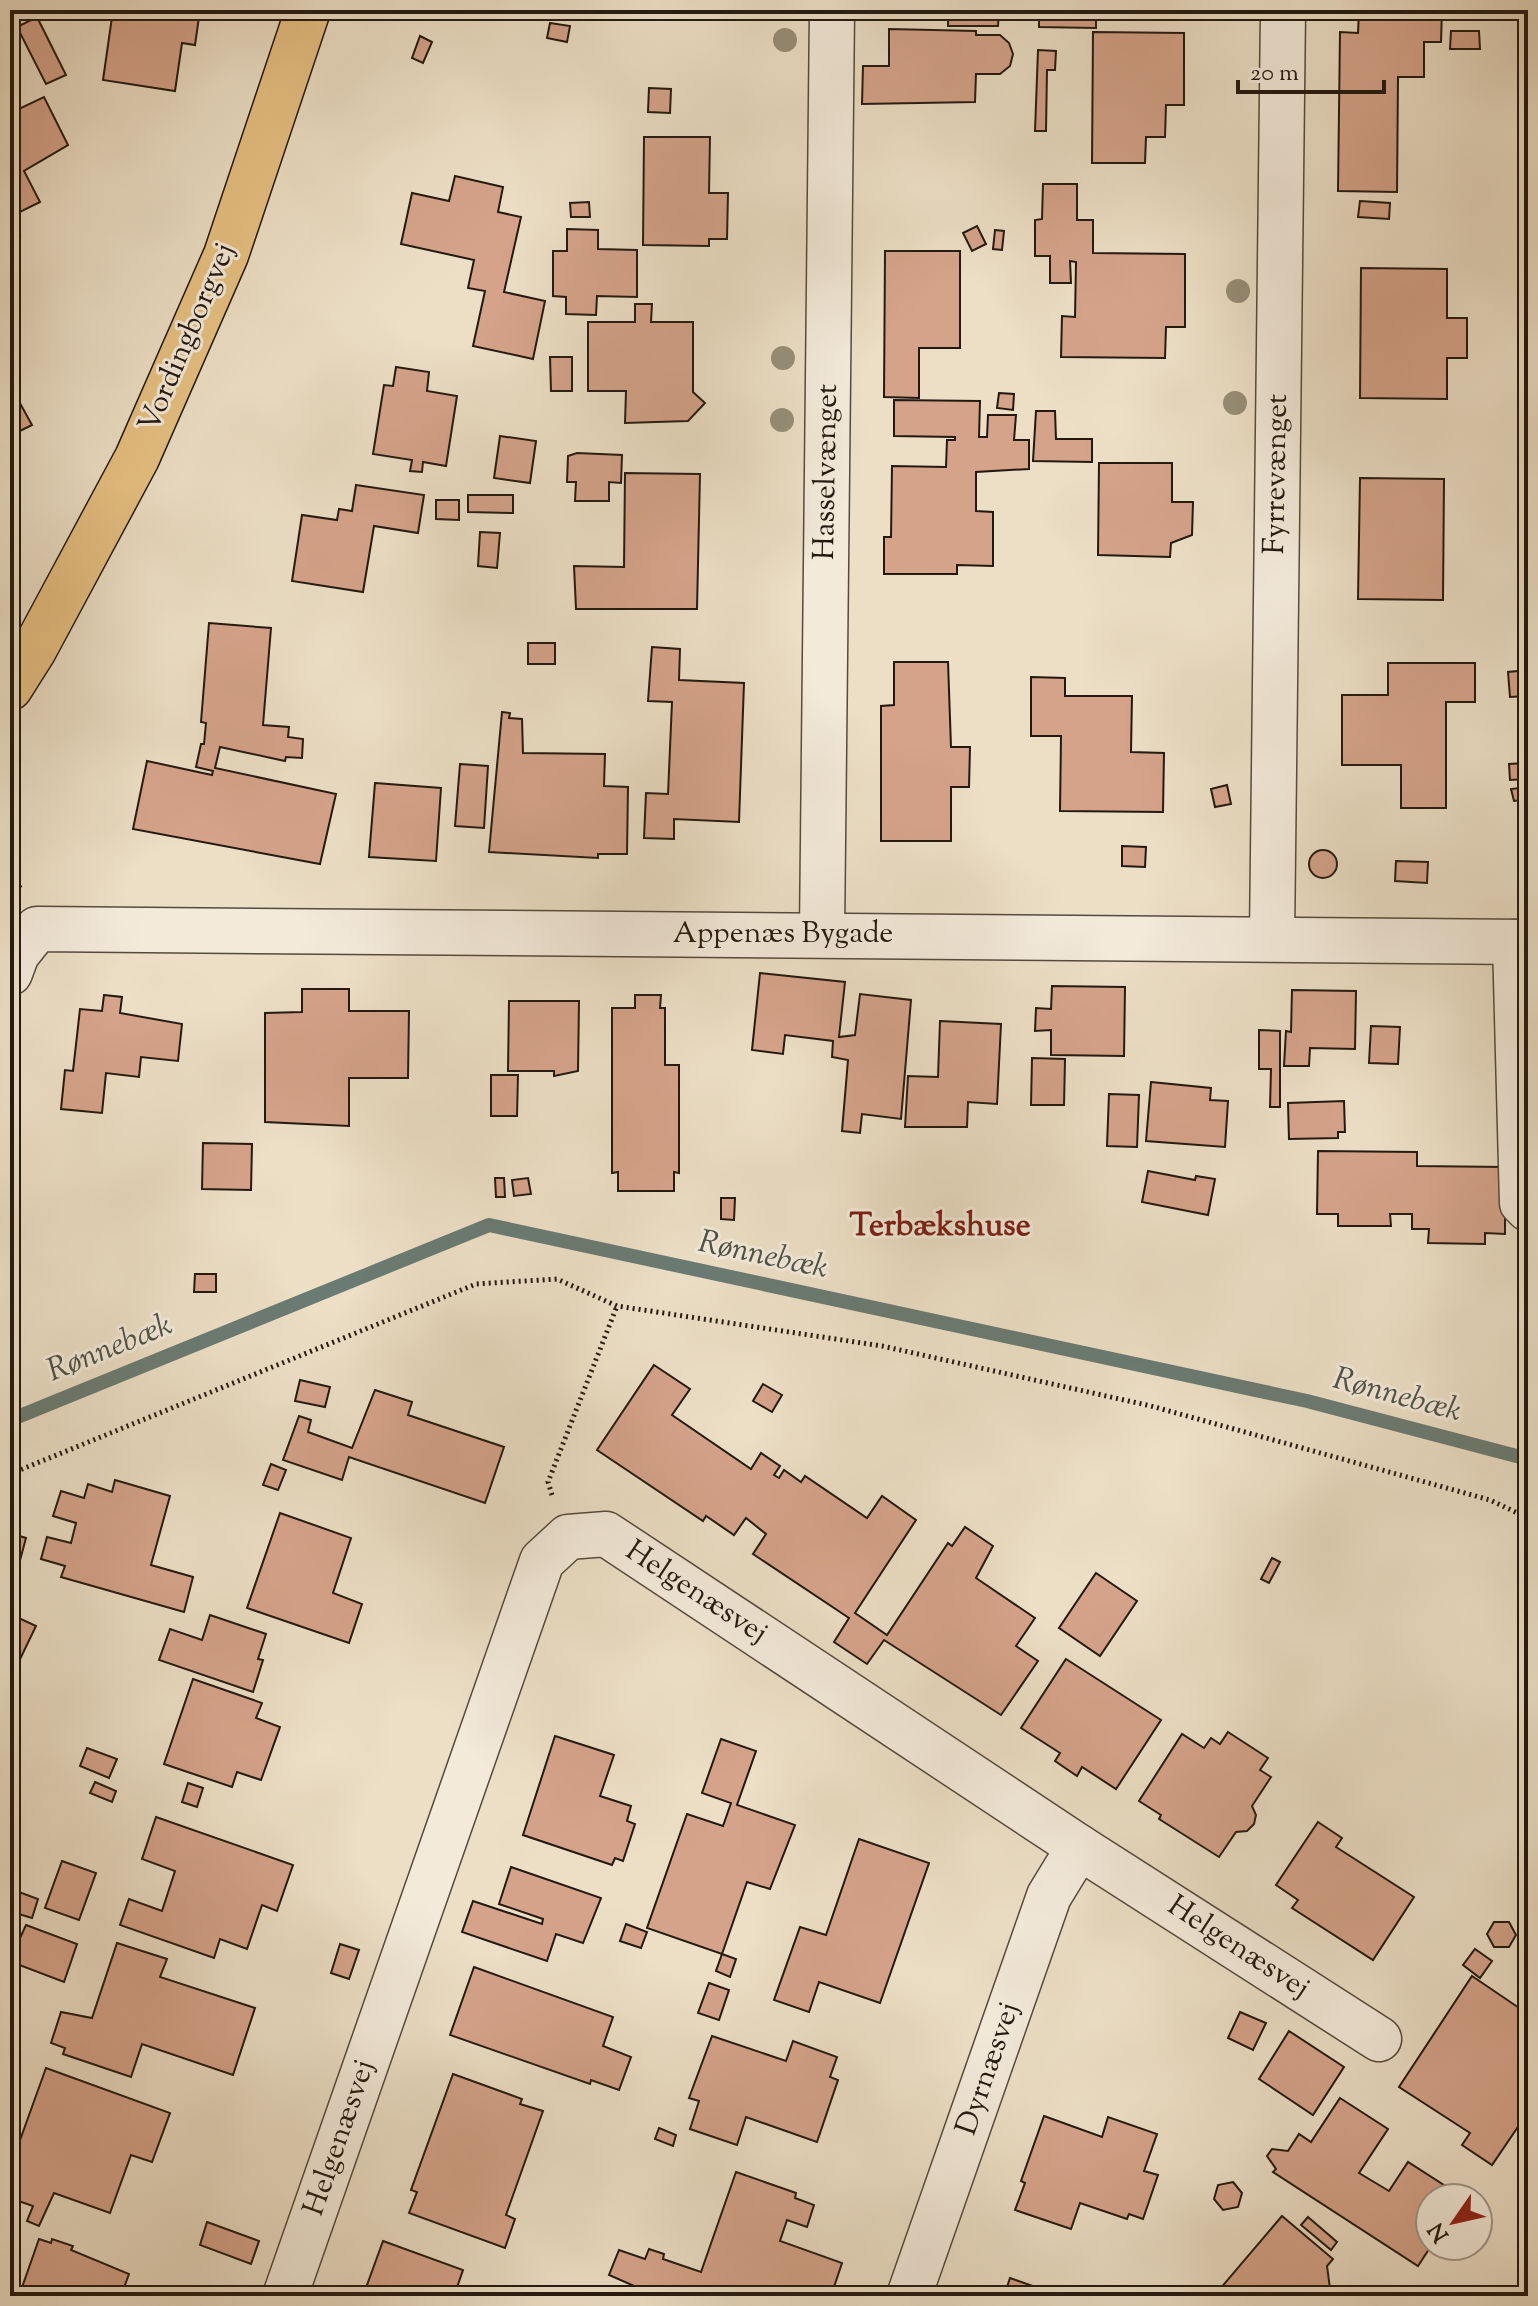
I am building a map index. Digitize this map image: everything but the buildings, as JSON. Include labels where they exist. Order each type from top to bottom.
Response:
[{"type":"main road","name":"Vordingborgvej","points":[[10,688],[22,650],[137,458],[226,255],[308,10]]},
{"type":"street","name":"Hasselvænget","points":[[822,934],[832,10]]},
{"type":"street","name":"Fyrrevænget","points":[[1272,938],[1283,10]]},
{"type":"street","name":"Appenæs Bygade","points":[[10,973],[17,954],[37,929],[1521,942]]},
{"type":"street","points":[[1521,942],[1522,1203],[1528,1209]]},
{"type":"street","name":"Helgenæsvej","points":[[285,2296],[542,1561],[568,1537],[606,1534],[1079,1847],[1379,2039]]},
{"type":"street","name":"Dyrnæsvej","points":[[909,2296],[1049,1896],[1079,1847]]},
{"type":"path","points":[[10,1474],[476,1284],[557,1279],[617,1306],[882,1346],[1151,1406],[1490,1500],[1528,1518]]},
{"type":"path","points":[[564,1541],[548,1482],[617,1306]]},
{"type":"waterway","name":"Rønnebæk","points":[[10,1420],[489,1225],[1307,1401],[1528,1459]]},
{"type":"district","name":"Terbækshuse","points":[[940,1227]]}]
